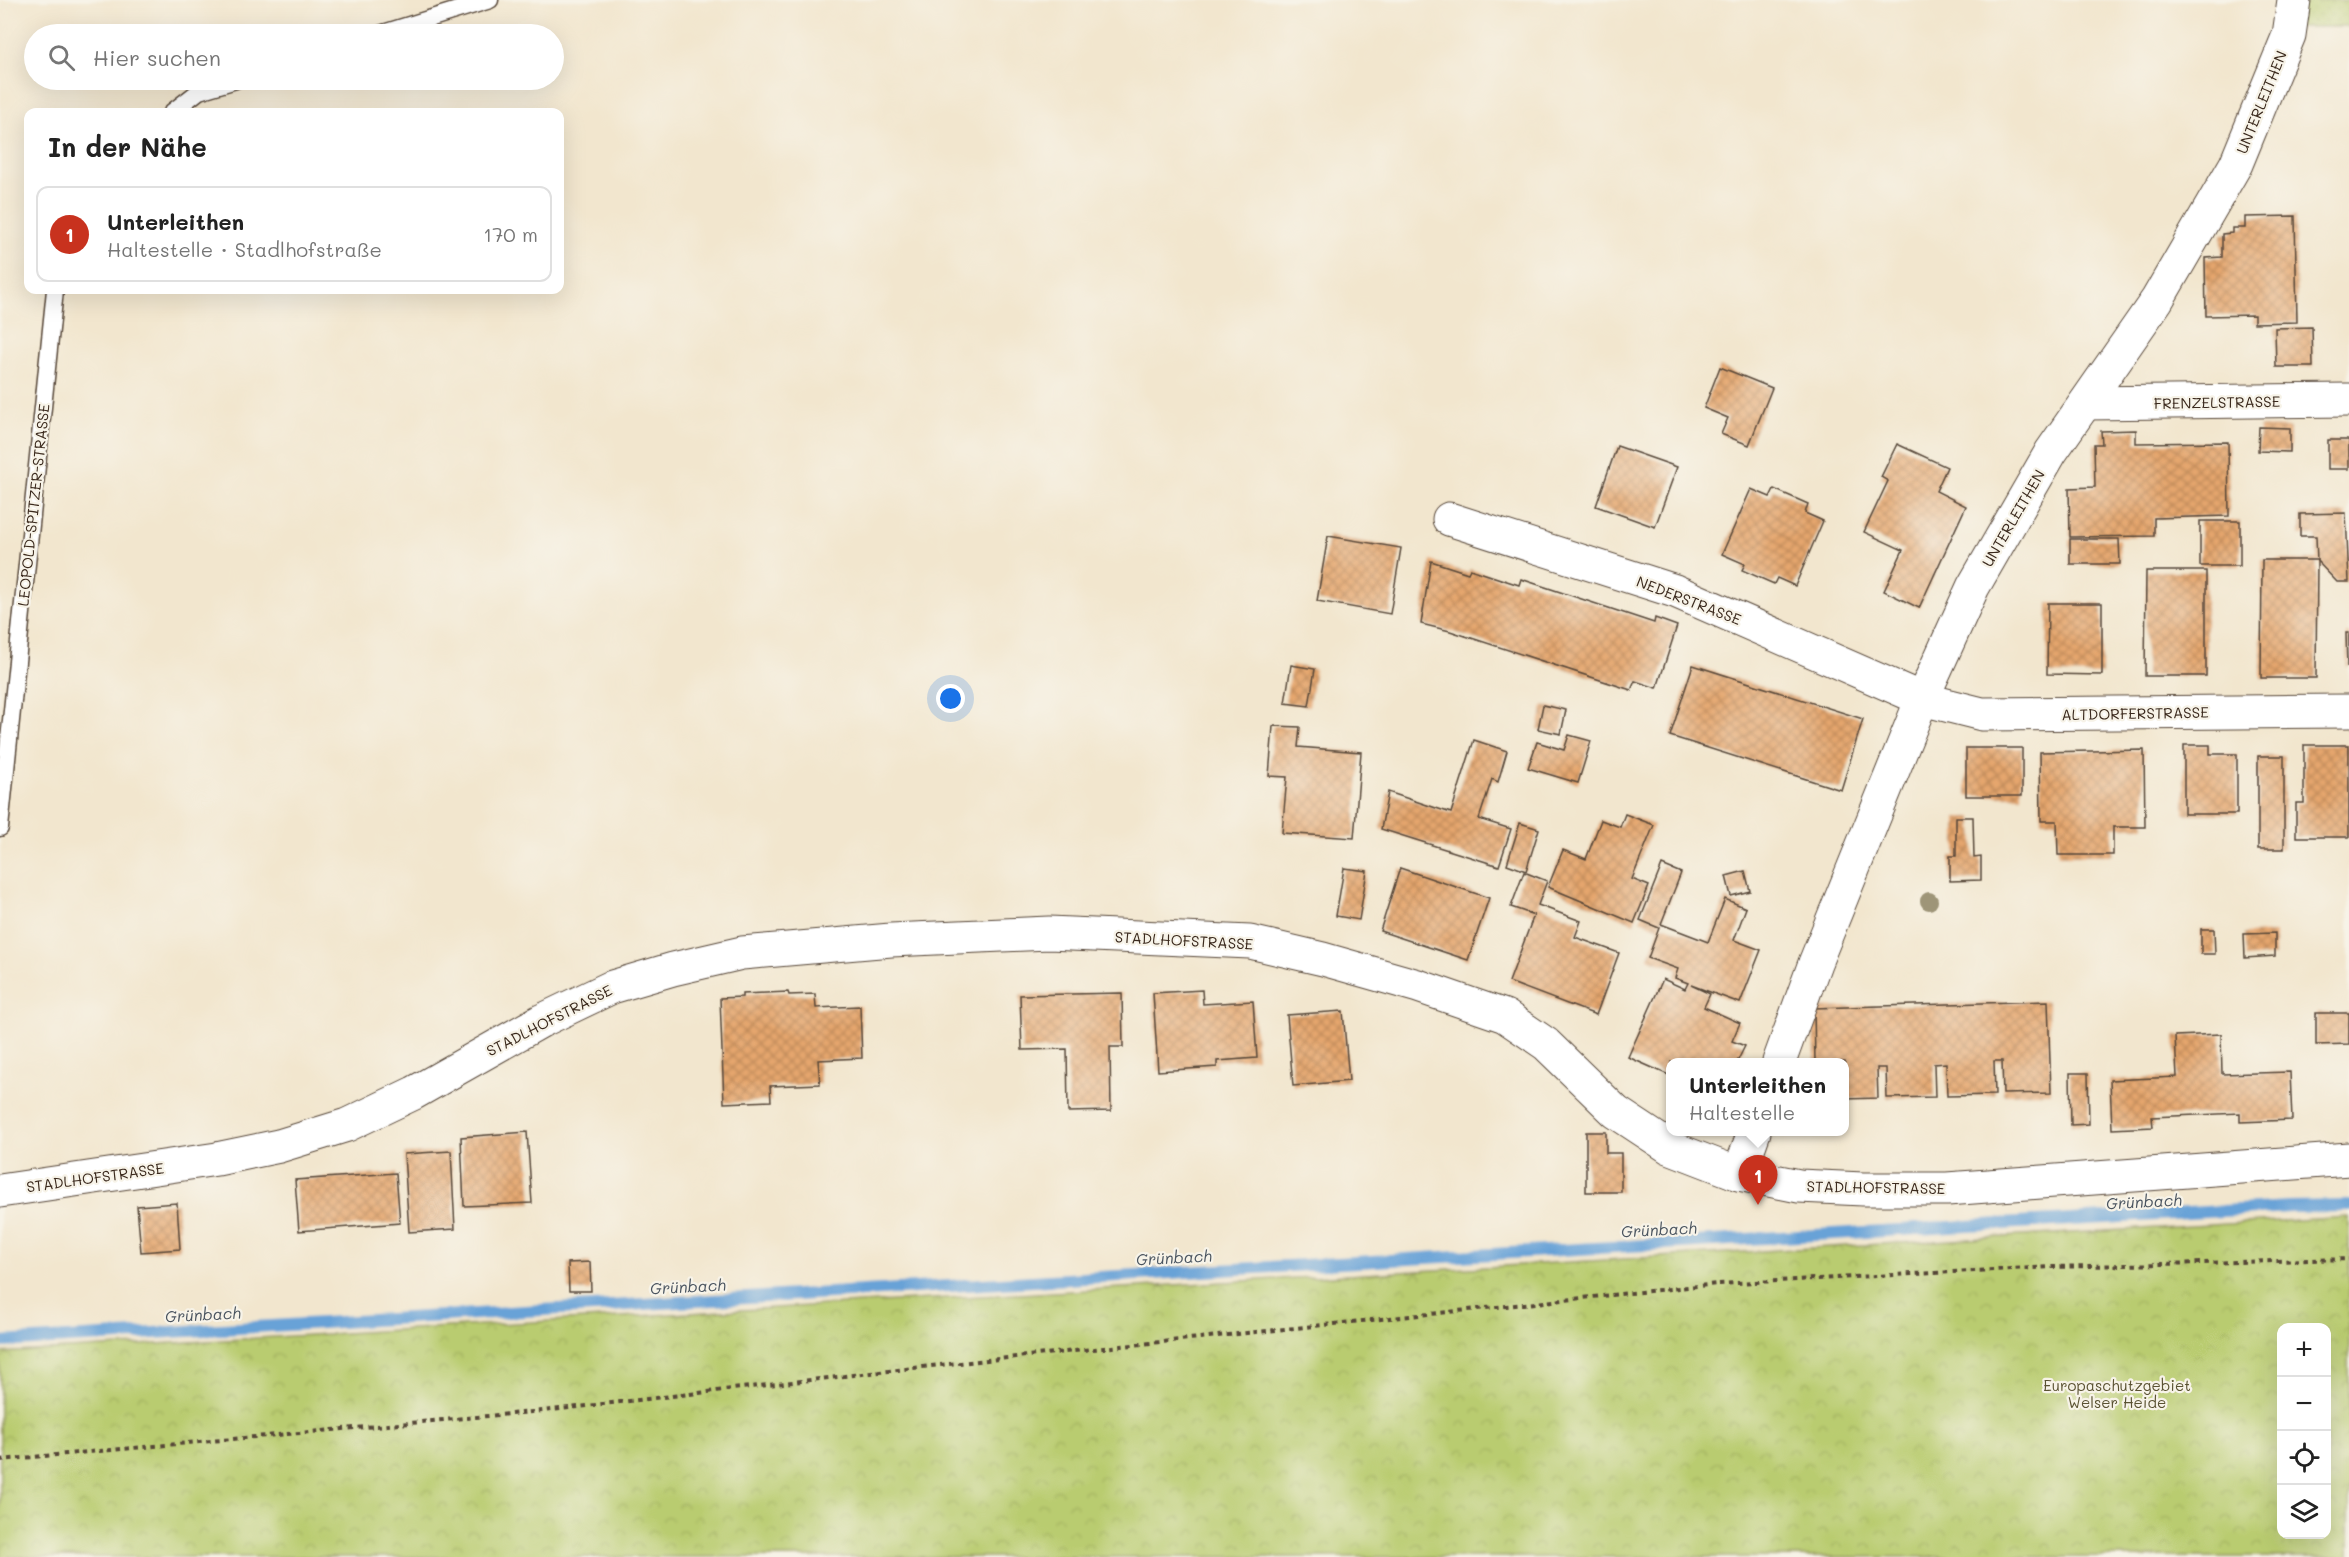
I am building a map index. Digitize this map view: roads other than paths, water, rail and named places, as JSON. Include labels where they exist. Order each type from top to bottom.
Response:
[{"type":"street","name":"UNTERLEITHEN","points":[[1780,1058],[1815,963],[1922,699],[1973,587],[2051,453],[2157,300],[2236,164],[2289,35],[2294,0]]},
{"type":"street","name":"FRENZELSTRASSE","points":[[2086,403],[2349,400]]},
{"type":"street","name":"NEDERSTRASSE","points":[[1449,519],[1675,591],[1922,699]]},
{"type":"street","name":"ALTDORFERSTRASSE","points":[[1922,699],[1982,714],[2349,711]]},
{"type":"street","name":"STADLHOFSTRASSE","points":[[0,1191],[217,1159],[279,1146],[336,1128],[414,1093],[541,1021],[612,987],[673,969],[742,953],[891,940],[1048,933],[1250,942],[1323,959],[1418,986],[1505,1016],[1546,1044],[1616,1112],[1669,1147],[1739,1174],[1799,1186],[1947,1189],[2349,1159]]},
{"type":"street","points":[[1739,1174],[1752,1136]]},
{"type":"lane","points":[[412,24],[490,0]]},
{"type":"lane","points":[[177,108],[202,90]]},
{"type":"lane","name":"LEOPOLD-SPITZER-STRASSE","points":[[0,828],[55,294]]},
{"type":"waterway","name":"Grünbach","points":[[0,1342],[2290,1207],[2349,1206]]},
{"type":"place","name":"Unterleithen","points":[[1758,1205]]},
{"type":"park label","name":"Europaschutzgebiet Welser Heide","points":[[2117,1394]]}]
